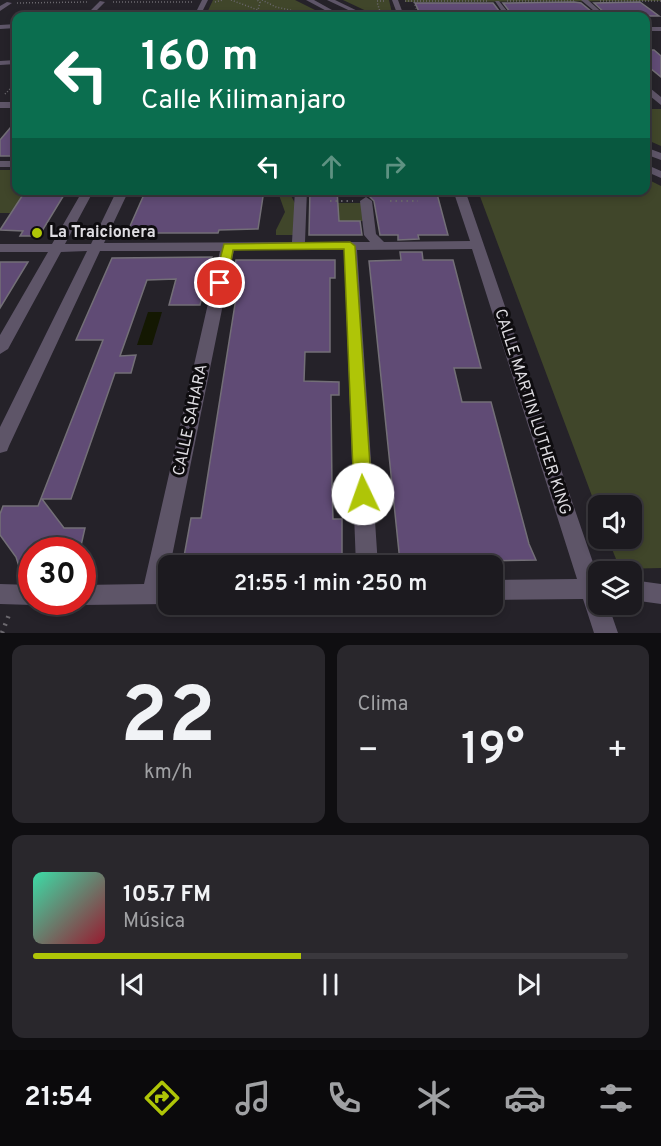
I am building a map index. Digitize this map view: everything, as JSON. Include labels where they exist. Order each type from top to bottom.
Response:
[{"type":"street","points":[[309,0],[334,12]]},
{"type":"street","points":[[330,0],[356,12]]},
{"type":"street","points":[[584,0],[598,12]]},
{"type":"street","points":[[92,12],[102,2]]},
{"type":"street","points":[[0,9],[9,3]]},
{"type":"street","points":[[650,92],[661,103]]},
{"type":"street","points":[[0,349],[86,195]]},
{"type":"street","points":[[0,446],[121,195]]},
{"type":"street","points":[[298,246],[301,195]]},
{"type":"street","name":"CALLE MARTIN LUTHER KING","points":[[461,195],[588,569]]},
{"type":"street","points":[[366,201],[370,235],[381,246]]},
{"type":"street","points":[[0,248],[477,245]]},
{"type":"street","name":"CALLE SAHARA","points":[[169,555],[228,246]]},
{"type":"street","points":[[350,246],[366,555]]},
{"type":"street","points":[[503,590],[588,589]]},
{"type":"street","points":[[642,591],[661,594]]},
{"type":"street","points":[[0,594],[18,595]]},
{"type":"street","points":[[96,595],[158,594]]},
{"type":"street","name":"CALLE MARTIN LUTHER KING","points":[[602,615],[606,633]]},
{"type":"path","points":[[231,0],[258,10],[260,2],[257,0]]},
{"type":"path","points":[[262,0],[276,7],[300,12]]},
{"type":"path","points":[[412,0],[584,0]]},
{"type":"path","points":[[508,0],[661,0]]},
{"type":"path","points":[[372,9],[379,9]]},
{"type":"path","points":[[0,99],[12,86]]},
{"type":"path","points":[[330,201],[366,201]]},
{"type":"path","points":[[390,201],[418,201]]},
{"type":"shaded area","points":[[213,0],[295,0],[319,12],[207,12]]},
{"type":"shaded area","points":[[343,0],[389,0],[392,12],[369,12]]},
{"type":"shaded area","points":[[405,0],[661,0],[661,1],[405,2]]},
{"type":"shaded area","points":[[650,109],[661,109],[661,146],[650,141]]},
{"type":"shaded area","points":[[0,170],[12,170],[12,195],[25,195],[23,204],[16,205],[10,213],[0,213]]},
{"type":"shaded area","points":[[650,180],[661,186],[661,568],[642,568],[642,561],[617,561],[612,549],[642,549],[642,495],[592,495],[479,195],[650,195]]},
{"type":"shaded area","points":[[279,195],[291,195],[296,205],[294,235],[276,235],[276,230],[285,212]]},
{"type":"shaded area","points":[[338,203],[370,203],[372,221],[338,221]]},
{"type":"shaded area","points":[[148,312],[162,312],[152,345],[137,345]]},
{"type":"building","points":[[574,2],[581,3],[592,12],[510,12],[503,3]]},
{"type":"building","points":[[640,2],[659,16],[650,16],[650,12],[604,12],[594,3]]},
{"type":"building","points":[[415,3],[493,3],[500,12],[419,12]]},
{"type":"building","points":[[650,50],[654,50],[661,56],[661,77],[650,68]]},
{"type":"building","points":[[12,126],[12,156],[0,156],[0,140]]},
{"type":"building","points":[[23,195],[64,195],[39,236],[20,236],[23,231],[0,230]]},
{"type":"building","points":[[144,195],[263,195],[258,229],[219,230],[218,233],[127,233]]},
{"type":"building","points":[[310,195],[337,195],[339,221],[360,221],[362,235],[309,235]]},
{"type":"building","points":[[437,195],[448,235],[418,235],[419,239],[398,240],[398,235],[380,235],[374,201],[369,196]]},
{"type":"building","points":[[400,252],[422,252],[423,260],[453,260],[481,368],[454,368],[462,402],[491,402],[529,544],[536,560],[503,561],[503,555],[399,555],[369,261],[401,260]]},
{"type":"building","points":[[212,257],[200,305],[169,305],[176,279],[147,280],[120,356],[136,355],[131,373],[115,373],[71,499],[42,499],[64,528],[85,528],[83,537],[18,537],[18,563],[0,535],[0,514],[3,506],[38,506],[103,340],[76,340],[112,258]]},
{"type":"building","points":[[236,260],[335,260],[335,278],[330,278],[330,352],[305,352],[304,381],[339,382],[339,395],[331,395],[332,490],[333,519],[342,519],[342,555],[184,555],[191,518],[201,518],[239,279],[233,279]]},
{"type":"building","points":[[0,262],[28,262],[0,308]]},
{"type":"place","name":"La Traicionera","points":[[37,233]]},
{"type":"route","points":[[220,283],[228,246],[350,246],[363,494]]}]
